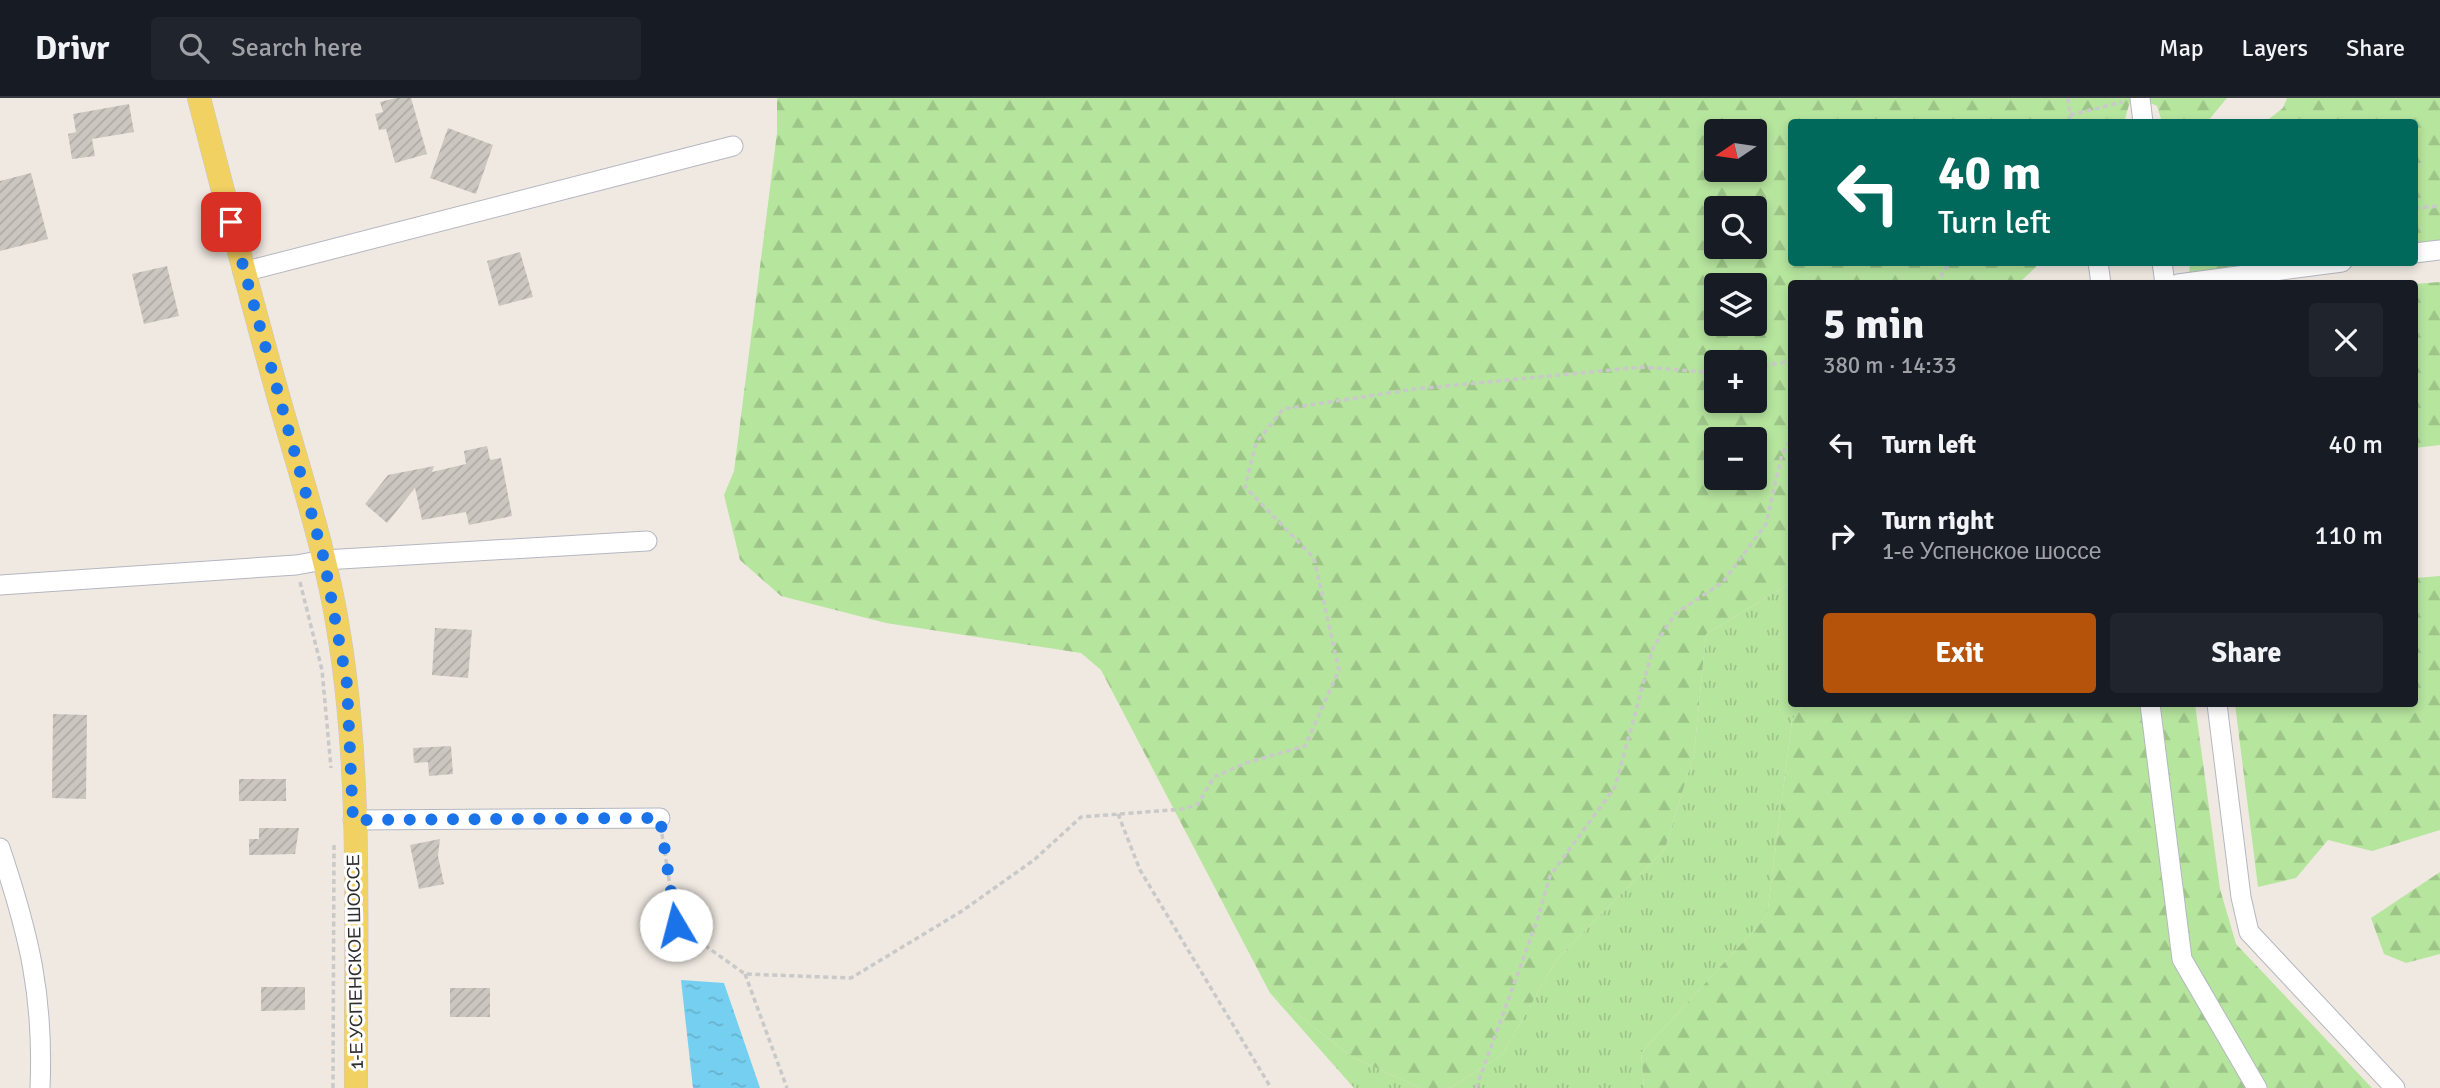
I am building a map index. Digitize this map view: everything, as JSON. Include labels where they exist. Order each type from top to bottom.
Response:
[{"type":"main road","name":"1-Е УСПЕНСКОЕ ШОССЕ","points":[[199,98],[243,272],[324,559],[347,684],[353,820],[356,1088]]},
{"type":"street","points":[[2132,100],[2142,119]]},
{"type":"street","points":[[243,272],[733,146]]},
{"type":"street","points":[[2418,253],[2440,250]]},
{"type":"street","points":[[2208,280],[2312,266]]},
{"type":"street","points":[[0,585],[296,565],[324,559],[648,541]]},
{"type":"street","points":[[2150,707],[2182,959],[2256,1088]]},
{"type":"street","points":[[2217,707],[2241,897],[2249,932],[2395,1088]]},
{"type":"street","points":[[353,820],[660,818]]},
{"type":"street","points":[[0,848],[20,907],[37,976],[42,1046],[40,1088]]},
{"type":"path","points":[[2068,98],[2071,119]]},
{"type":"path","points":[[2070,114],[2132,100]]},
{"type":"path","points":[[2418,208],[2440,206]]},
{"type":"path","points":[[1767,365],[1788,362]]},
{"type":"path","points":[[660,818],[676,925],[745,974],[851,978],[962,911],[1034,860],[1081,817],[1185,809],[1198,804],[1213,778],[1246,763],[1305,746],[1339,670],[1314,558],[1245,487],[1256,443],[1283,409],[1415,389],[1642,367],[1704,372]]},
{"type":"path","points":[[1476,1088],[1537,921],[1550,876],[1615,787],[1653,648],[1675,614],[1723,582],[1766,524],[1782,454],[1788,443]]},
{"type":"path","points":[[296,565],[322,670],[331,774]]},
{"type":"path","points":[[1118,814],[1140,870],[1271,1088]]},
{"type":"path","points":[[333,1088],[334,836]]},
{"type":"path","points":[[745,974],[787,1088]]},
{"type":"green space","points":[[777,98],[2131,98],[2125,119],[1788,119],[1788,266],[2037,266],[2022,280],[1788,280],[1788,584],[1706,634],[1694,754],[1665,849],[1557,959],[1502,1055],[1450,1088],[1421,1088],[1352,1057],[1270,993],[1101,670],[1081,653],[886,623],[781,596],[740,560],[724,495],[734,471],[777,133]]},
{"type":"green space","points":[[2140,98],[2227,98],[2210,119],[2161,119],[2157,106]]},
{"type":"green space","points":[[2287,98],[2440,98],[2440,244],[2418,248],[2418,119],[2269,119],[2283,108]]},
{"type":"green space","points":[[2190,266],[2297,266],[2189,276]]},
{"type":"green space","points":[[2440,282],[2440,445],[2418,448],[2418,284]]},
{"type":"green space","points":[[2440,576],[2440,830],[2372,851],[2328,840],[2296,878],[2258,887],[2235,707],[2418,707],[2418,578]]},
{"type":"green space","points":[[1788,584],[1788,707],[1802,707],[1792,720],[1767,916],[1641,1053],[1644,1088],[1450,1088],[1502,1055],[1557,959],[1665,849],[1694,754],[1706,634]]},
{"type":"green space","points":[[1802,707],[2195,707],[2220,889],[2236,944],[2372,1088],[1644,1088],[1641,1053],[1767,916],[1792,720]]},
{"type":"green space","points":[[2440,872],[2440,954],[2406,963],[2384,954],[2371,918]]},
{"type":"green space","points":[[1270,993],[1352,1057],[1421,1088],[1354,1088]]},
{"type":"water","points":[[681,980],[724,983],[760,1088],[693,1088]]},
{"type":"building","points":[[411,98],[427,154],[395,163],[386,129],[379,130],[375,114],[383,112],[380,102]]},
{"type":"building","points":[[129,104],[134,132],[92,139],[95,156],[72,159],[68,134],[76,132],[73,114]]},
{"type":"building","points":[[448,128],[493,145],[476,194],[430,178]]},
{"type":"building","points":[[31,173],[48,239],[0,251],[0,181]]},
{"type":"building","points":[[520,252],[533,297],[499,306],[487,261]]},
{"type":"building","points":[[167,266],[179,316],[144,324],[132,274]]},
{"type":"building","points":[[487,446],[490,460],[501,458],[512,516],[469,525],[466,512],[422,520],[415,488],[387,523],[365,504],[388,475],[434,466],[432,472],[466,464],[464,451]]},
{"type":"building","points":[[435,628],[472,630],[468,678],[432,675]]},
{"type":"building","points":[[53,714],[87,715],[86,799],[52,798]]},
{"type":"building","points":[[451,746],[453,774],[429,776],[428,762],[414,763],[413,748]]},
{"type":"building","points":[[239,779],[286,779],[286,801],[239,801]]},
{"type":"building","points":[[259,828],[299,828],[295,854],[249,855],[249,839],[259,839]]},
{"type":"building","points":[[440,839],[438,856],[444,884],[419,889],[410,845]]},
{"type":"building","points":[[261,987],[305,987],[305,1010],[261,1011]]},
{"type":"building","points":[[450,988],[490,988],[490,1017],[450,1017]]},
{"type":"route","points":[[231,222],[324,559],[339,631],[347,684],[353,820],[660,818],[676,925]]}]
